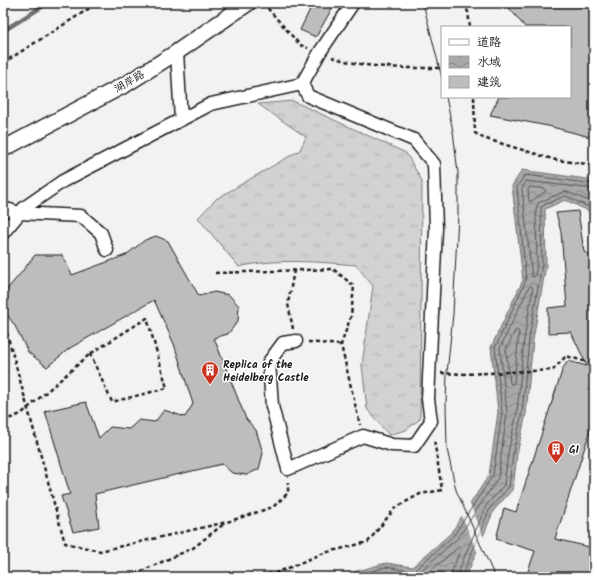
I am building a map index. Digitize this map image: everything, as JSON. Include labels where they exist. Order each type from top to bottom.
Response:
[{"type":"street","name":"湖岸路","points":[[3,149],[128,83],[177,52],[248,3]]},
{"type":"street","points":[[3,232],[24,208],[64,181],[211,104],[302,84],[320,52],[352,3]]},
{"type":"street","points":[[177,52],[181,120]]},
{"type":"street","points":[[296,341],[283,343],[269,362],[272,406],[288,469],[363,436],[392,445],[414,446],[431,421],[428,399],[436,229],[434,164],[414,140],[308,96],[302,84]]},
{"type":"street","points":[[3,208],[20,213],[81,216],[101,233],[107,250]]},
{"type":"path","points":[[3,63],[98,3]]},
{"type":"path","points":[[263,3],[300,45],[350,63],[407,68],[441,68]]},
{"type":"path","points":[[464,3],[468,12],[470,26]]},
{"type":"path","points":[[474,98],[475,133],[484,138],[556,160],[594,166]]},
{"type":"path","points":[[215,273],[333,269],[354,286],[351,316],[341,345],[363,436]]},
{"type":"path","points":[[294,270],[288,304],[296,341],[341,345]]},
{"type":"path","points":[[3,421],[22,414],[90,354],[147,318],[167,388],[112,402],[90,354]]},
{"type":"path","points":[[3,319],[65,543],[100,551],[227,522],[273,507],[288,493],[288,469]]},
{"type":"path","points":[[429,373],[466,374],[553,370],[566,356],[594,364]]},
{"type":"path","points":[[240,577],[276,573],[324,553],[368,542],[395,508],[420,494],[442,490],[431,421]]},
{"type":"path","points":[[128,577],[193,548],[227,522]]},
{"type":"green space","points":[[293,101],[406,153],[422,181],[420,419],[406,430],[389,435],[367,409],[362,365],[373,286],[356,265],[313,262],[267,262],[239,267],[198,218],[216,199],[300,150],[306,137],[258,104]]},
{"type":"water","points":[[522,170],[594,180],[594,223],[591,212],[565,200],[545,209],[546,265],[533,340],[526,414],[517,454],[513,489],[494,510],[466,577],[336,577],[386,563],[412,567],[451,533],[489,475],[498,412],[491,347],[523,280],[512,186]]},
{"type":"pier","points":[[469,502],[484,538],[478,553],[461,514]]},
{"type":"building","points":[[313,3],[335,3],[316,37],[300,30]]},
{"type":"building","points":[[505,3],[594,3],[594,138],[548,126],[490,115],[498,98],[571,98],[571,26],[524,26]]},
{"type":"building","name":"G1","points":[[578,211],[584,252],[594,257],[594,419],[555,539],[594,548],[594,577],[526,577],[535,551],[496,539],[504,508],[516,512],[563,368],[568,361],[587,366],[571,332],[548,333],[548,308],[567,306],[561,232],[556,213]]},
{"type":"building","name":"Replica of the Heidelberg Castle","points":[[156,236],[168,241],[199,296],[214,292],[229,295],[239,306],[238,321],[228,334],[214,338],[246,419],[256,430],[263,453],[259,469],[247,475],[232,473],[222,464],[95,494],[99,527],[73,532],[61,496],[70,494],[45,411],[86,402],[99,438],[110,427],[129,429],[139,420],[155,422],[164,410],[185,417],[193,404],[174,344],[154,300],[70,348],[47,367],[28,352],[15,326],[3,309],[3,294],[35,255],[62,255],[72,275],[126,255],[145,240]]},
{"type":"waterway","points":[[3,31],[48,3]]},
{"type":"tram line","points":[[423,3],[441,74]]},
{"type":"tram line","points":[[446,98],[453,131],[458,173],[458,215],[453,314],[447,373],[447,449],[456,490],[495,577]]},
{"type":"place","name":"Replica of the Heidelberg Castle","points":[[210,385]]},
{"type":"place","name":"G1","points":[[556,464]]}]
